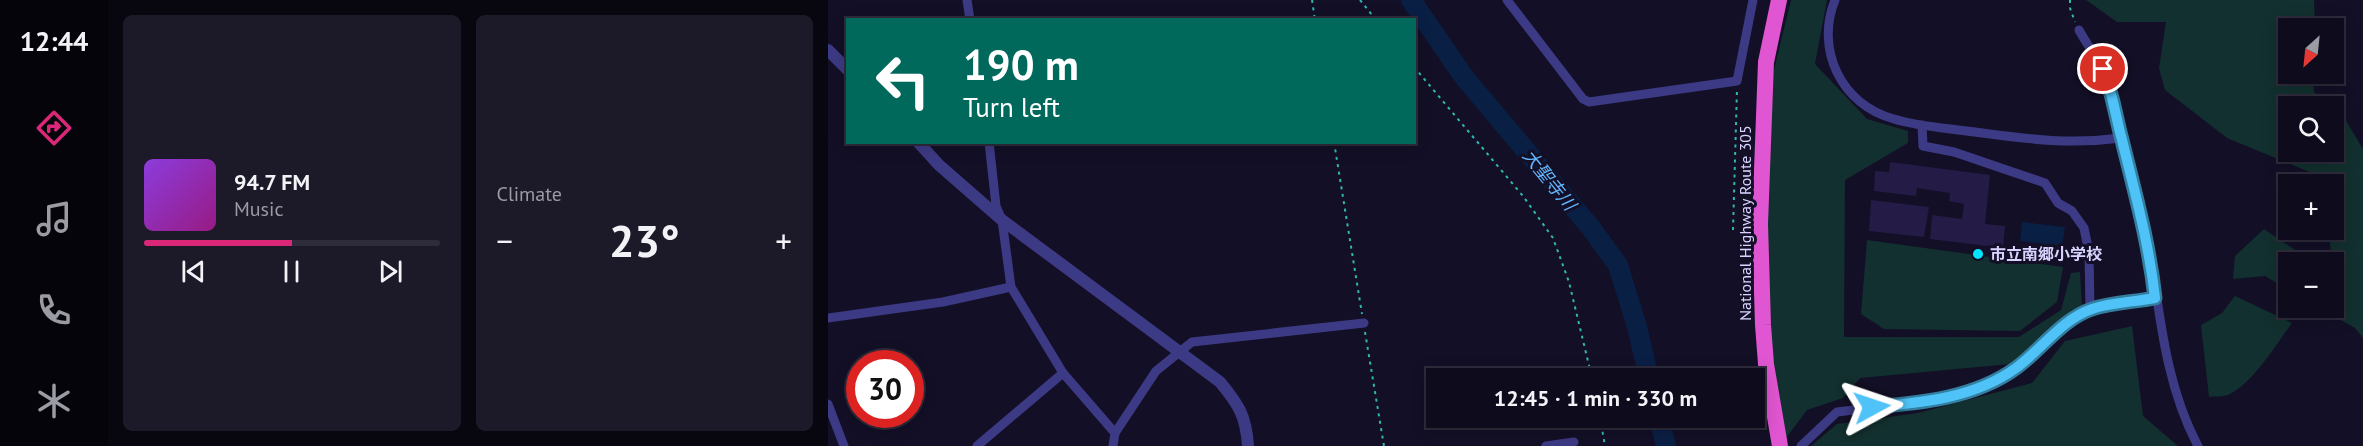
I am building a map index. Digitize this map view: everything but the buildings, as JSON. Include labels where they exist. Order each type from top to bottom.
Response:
[{"type":"highway","name":"National Highway Route 305","points":[[1779,0],[1771,33],[1764,90],[1761,256],[1766,364],[1780,446]]},
{"type":"street","points":[[968,0],[970,18]]},
{"type":"street","points":[[1507,0],[1583,99],[1589,102],[1737,81],[1753,0]]},
{"type":"street","points":[[1835,0],[1829,15],[1828,40],[1832,62],[1844,83],[1858,100],[1877,113],[1892,119],[1922,125],[2056,142],[2121,138]]},
{"type":"street","points":[[2079,30],[2103,69],[2113,92],[2121,138],[2144,222],[2155,298],[2174,384],[2189,429],[2198,446]]},
{"type":"street","points":[[828,50],[846,68]]},
{"type":"street","points":[[1922,125],[1923,146],[1954,152],[2045,183],[2058,202],[2072,212],[2084,228],[2089,253],[2091,309]]},
{"type":"street","points":[[920,144],[969,192],[1002,220],[1220,382],[1239,404],[1246,423],[1248,446]]},
{"type":"street","points":[[989,144],[996,206],[1002,220],[1011,287],[1063,373],[1115,432]]},
{"type":"street","points":[[828,318],[943,302],[1011,287]]},
{"type":"street","points":[[1801,446],[1838,412],[1939,399],[1998,379],[2018,367],[2058,331],[2091,309],[2155,298]]},
{"type":"street","points":[[1113,446],[1115,432],[1156,371],[1192,342],[1364,323]]},
{"type":"street","points":[[977,446],[1063,373]]},
{"type":"street","points":[[828,404],[844,446]]},
{"type":"street","points":[[1546,446],[1574,442]]},
{"type":"path","points":[[1312,0],[1315,18]]},
{"type":"path","points":[[1360,0],[1374,18]]},
{"type":"path","points":[[2070,0],[2070,8],[2079,30]]},
{"type":"path","points":[[1416,69],[1524,196],[1553,238],[1569,282],[1590,368]]},
{"type":"path","points":[[1733,230],[1737,81]]},
{"type":"path","points":[[1334,144],[1384,446]]},
{"type":"path","points":[[1602,428],[1605,446]]},
{"type":"green space","points":[[1791,0],[1827,0],[1815,64],[1867,119],[1908,131],[1908,143],[1845,180],[1844,337],[2019,337],[2061,310],[2071,273],[2080,272],[2082,306],[2010,364],[1860,378],[1843,398],[1807,410],[1786,438],[1763,299],[1768,94]]},
{"type":"green space","points":[[2086,0],[2314,0],[2315,18],[2278,18],[2278,84],[2313,84],[2314,92],[2320,96],[2278,96],[2278,159],[2227,138],[2165,90],[2159,68],[2166,22],[2117,22]]},
{"type":"green space","points":[[2344,117],[2363,149],[2363,338],[2355,328],[2338,318],[2344,318],[2344,252],[2331,252],[2329,240],[2344,240],[2344,174],[2314,174],[2285,162],[2344,162]]},
{"type":"green space","points":[[2264,229],[2298,252],[2278,252],[2278,284],[2265,276],[2233,279],[2235,256]]},
{"type":"green space","points":[[1867,240],[2063,267],[2057,302],[2020,331],[1884,329],[1861,314]]},
{"type":"green space","points":[[2235,296],[2292,323],[2246,383],[2228,395],[2209,397],[2201,325],[2222,313]]},
{"type":"green space","points":[[2132,326],[2143,416],[2178,446],[1811,446],[1837,424],[1918,413],[2032,383],[2065,341]]},
{"type":"water","points":[[2022,222],[2065,227],[2062,246],[2020,241]]},
{"type":"waterway","name":"大聖寺川","points":[[1411,0],[1464,77],[1591,228],[1618,265],[1647,368]]},
{"type":"waterway","name":"大聖寺川","points":[[1662,428],[1666,446]]},
{"type":"place","name":"市立南郷小学校","points":[[1978,254]]},
{"type":"route","points":[[1872,407],[1939,399],[1998,379],[2018,367],[2045,341],[2091,309],[2155,298],[2144,222],[2121,138],[2113,92],[2103,69]]}]
